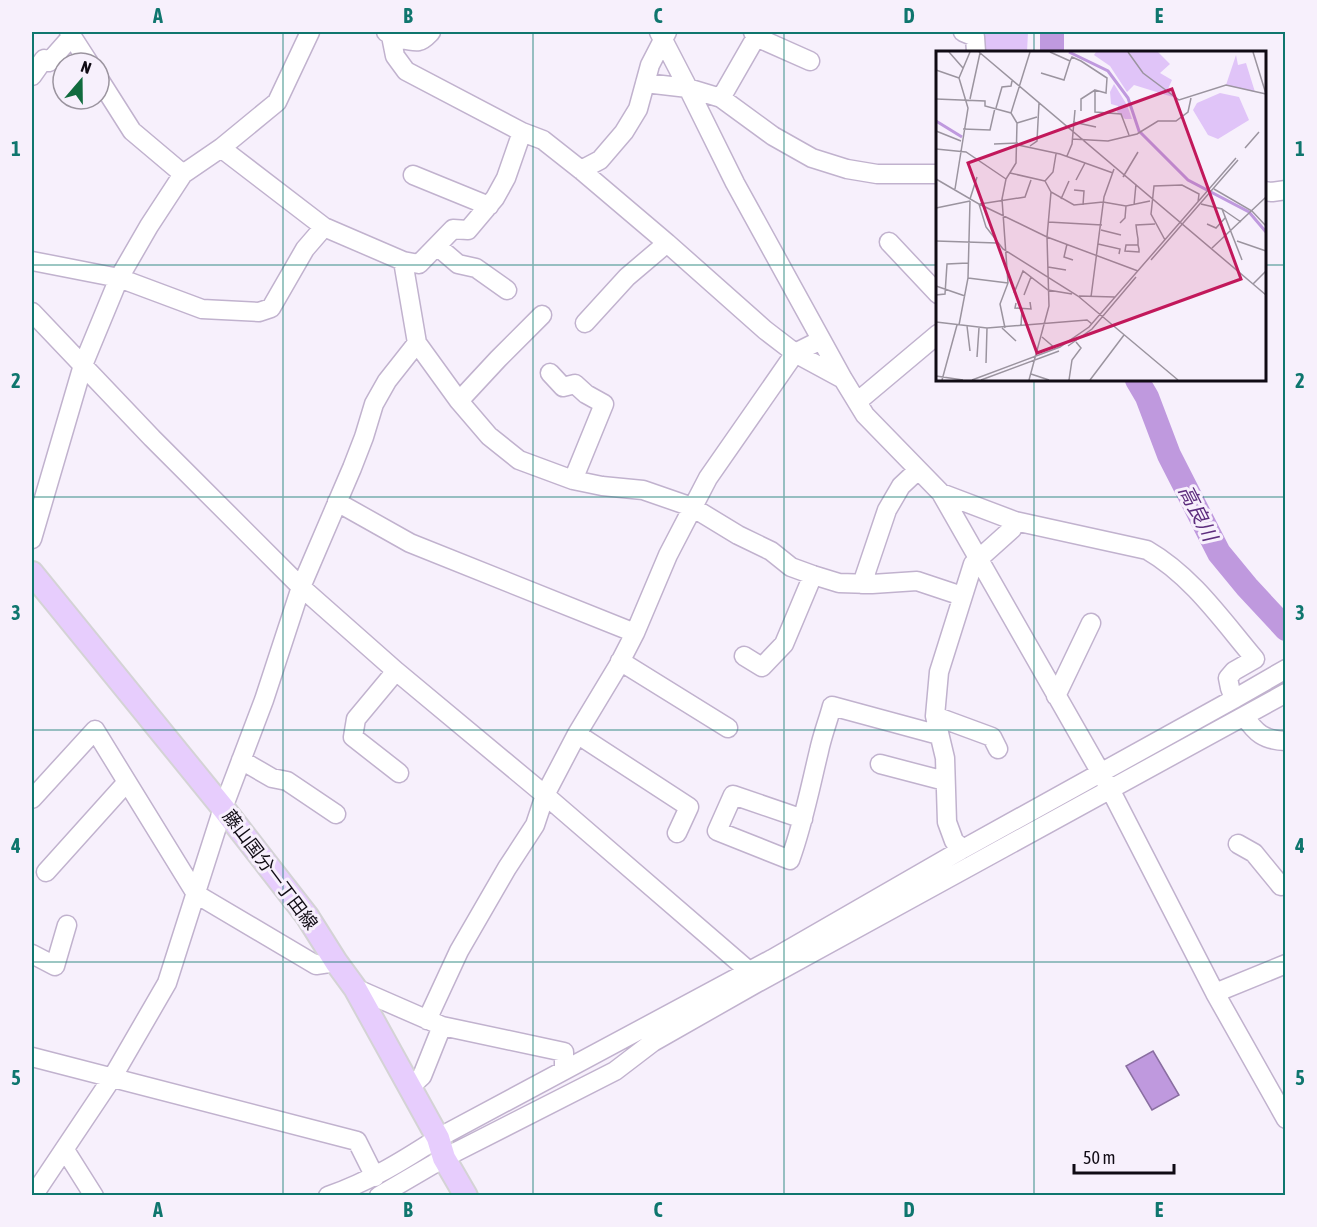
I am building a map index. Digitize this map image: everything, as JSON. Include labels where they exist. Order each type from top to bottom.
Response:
[{"type":"main road","name":"藤山国分一丁田線","points":[[32,573],[223,808],[307,916],[355,988],[410,1087],[466,1196]]},
{"type":"street","points":[[388,34],[419,41],[431,32]]},
{"type":"street","points":[[963,32],[975,37],[976,51]]},
{"type":"street","points":[[32,539],[83,365],[119,278],[183,174],[221,148],[277,102],[306,33]]},
{"type":"street","points":[[32,76],[44,59],[49,62],[71,34],[82,51]]},
{"type":"street","points":[[388,34],[395,56],[406,71],[522,132],[543,140],[667,243],[765,330],[795,353],[843,379]]},
{"type":"street","points":[[581,170],[600,160],[624,132],[638,108],[650,65],[663,34]]},
{"type":"street","points":[[663,34],[735,183],[856,402],[865,415],[941,493],[1105,781],[1215,993],[1286,1119]]},
{"type":"street","points":[[721,98],[755,34],[810,61]]},
{"type":"street","points":[[645,84],[688,88],[721,98],[773,136],[812,158],[847,169],[877,174],[936,174]]},
{"type":"street","points":[[111,98],[132,130],[183,174]]},
{"type":"street","points":[[221,148],[324,227],[403,261],[419,264],[453,229],[468,230],[489,206],[506,178],[522,132]]},
{"type":"street","points":[[413,175],[489,206]]},
{"type":"street","points":[[1266,191],[1286,189]]},
{"type":"street","points":[[32,261],[119,278],[202,309],[259,312],[271,308],[305,249],[324,227]]},
{"type":"street","points":[[890,242],[936,292]]},
{"type":"street","points":[[585,323],[627,277],[667,243]]},
{"type":"street","points":[[436,246],[458,264],[476,268],[507,290]]},
{"type":"street","points":[[403,261],[417,343],[459,402],[489,436],[519,460],[573,480],[602,486],[643,490],[692,507],[738,535],[771,550],[791,567],[839,583],[916,581],[962,596]]},
{"type":"street","points":[[32,312],[160,446],[301,587],[396,671],[749,970]]},
{"type":"street","points":[[459,402],[498,358],[542,315]]},
{"type":"street","points":[[856,402],[936,336]]},
{"type":"street","points":[[410,1087],[422,1076],[434,1023],[459,951],[535,825],[545,795],[635,633],[668,555],[692,507],[708,478],[795,353],[821,340]]},
{"type":"street","points":[[33,1196],[112,1078],[167,983],[223,808],[264,700],[301,587],[360,447],[375,404],[387,381],[417,343]]},
{"type":"street","points":[[550,373],[563,387],[575,384],[586,394],[604,404],[573,480]]},
{"type":"street","points":[[862,584],[887,510],[901,486],[918,470]]},
{"type":"street","points":[[941,493],[1015,521],[1147,550],[1163,559],[1189,582],[1255,659],[1234,671],[1228,678],[1234,699]]},
{"type":"street","points":[[337,502],[410,543],[635,633]]},
{"type":"street","points":[[963,849],[954,841],[947,822],[945,758],[935,716],[939,672],[973,564],[1012,530],[1015,521]]},
{"type":"street","points":[[744,656],[762,667],[784,644],[813,575]]},
{"type":"street","points":[[1056,696],[1091,623]]},
{"type":"street","points":[[620,661],[728,728]]},
{"type":"street","points":[[328,1196],[375,1177],[404,1160],[441,1148],[615,1071],[653,1042],[1105,781],[1234,699],[1286,669]]},
{"type":"street","points":[[396,671],[356,719],[353,737],[399,773]]},
{"type":"street","points":[[379,1196],[441,1148],[564,1070],[772,959],[963,849],[1244,716],[1286,693]]},
{"type":"street","points":[[803,819],[732,795],[717,831],[790,860],[803,819],[832,706],[939,735]]},
{"type":"street","points":[[935,716],[992,737],[998,749]]},
{"type":"street","points":[[1244,716],[1260,735],[1269,740],[1286,741]]},
{"type":"street","points":[[32,799],[95,730],[196,894],[316,965],[336,962]]},
{"type":"street","points":[[577,734],[689,807],[677,833]]},
{"type":"street","points":[[241,760],[272,778],[287,781],[336,814]]},
{"type":"street","points":[[880,764],[945,781]]},
{"type":"street","points":[[46,872],[127,782]]},
{"type":"street","points":[[1238,844],[1254,853],[1281,886],[1286,883]]},
{"type":"street","points":[[32,954],[55,966],[67,925]]},
{"type":"street","points":[[1215,993],[1286,964]]},
{"type":"street","points":[[355,988],[434,1023],[564,1052],[564,1070]]},
{"type":"street","points":[[32,1057],[357,1142],[375,1177]]},
{"type":"street","points":[[65,1150],[94,1196]]},
{"type":"shaded area","points":[[984,32],[1028,32],[1027,51],[986,51]]},
{"type":"shaded area","points":[[1153,1051],[1179,1095],[1152,1110],[1126,1066]]},
{"type":"waterway","name":"高良川","points":[[1052,32],[1052,51]]},
{"type":"waterway","name":"高良川","points":[[1138,381],[1147,397],[1169,455],[1219,553],[1286,629]]}]
